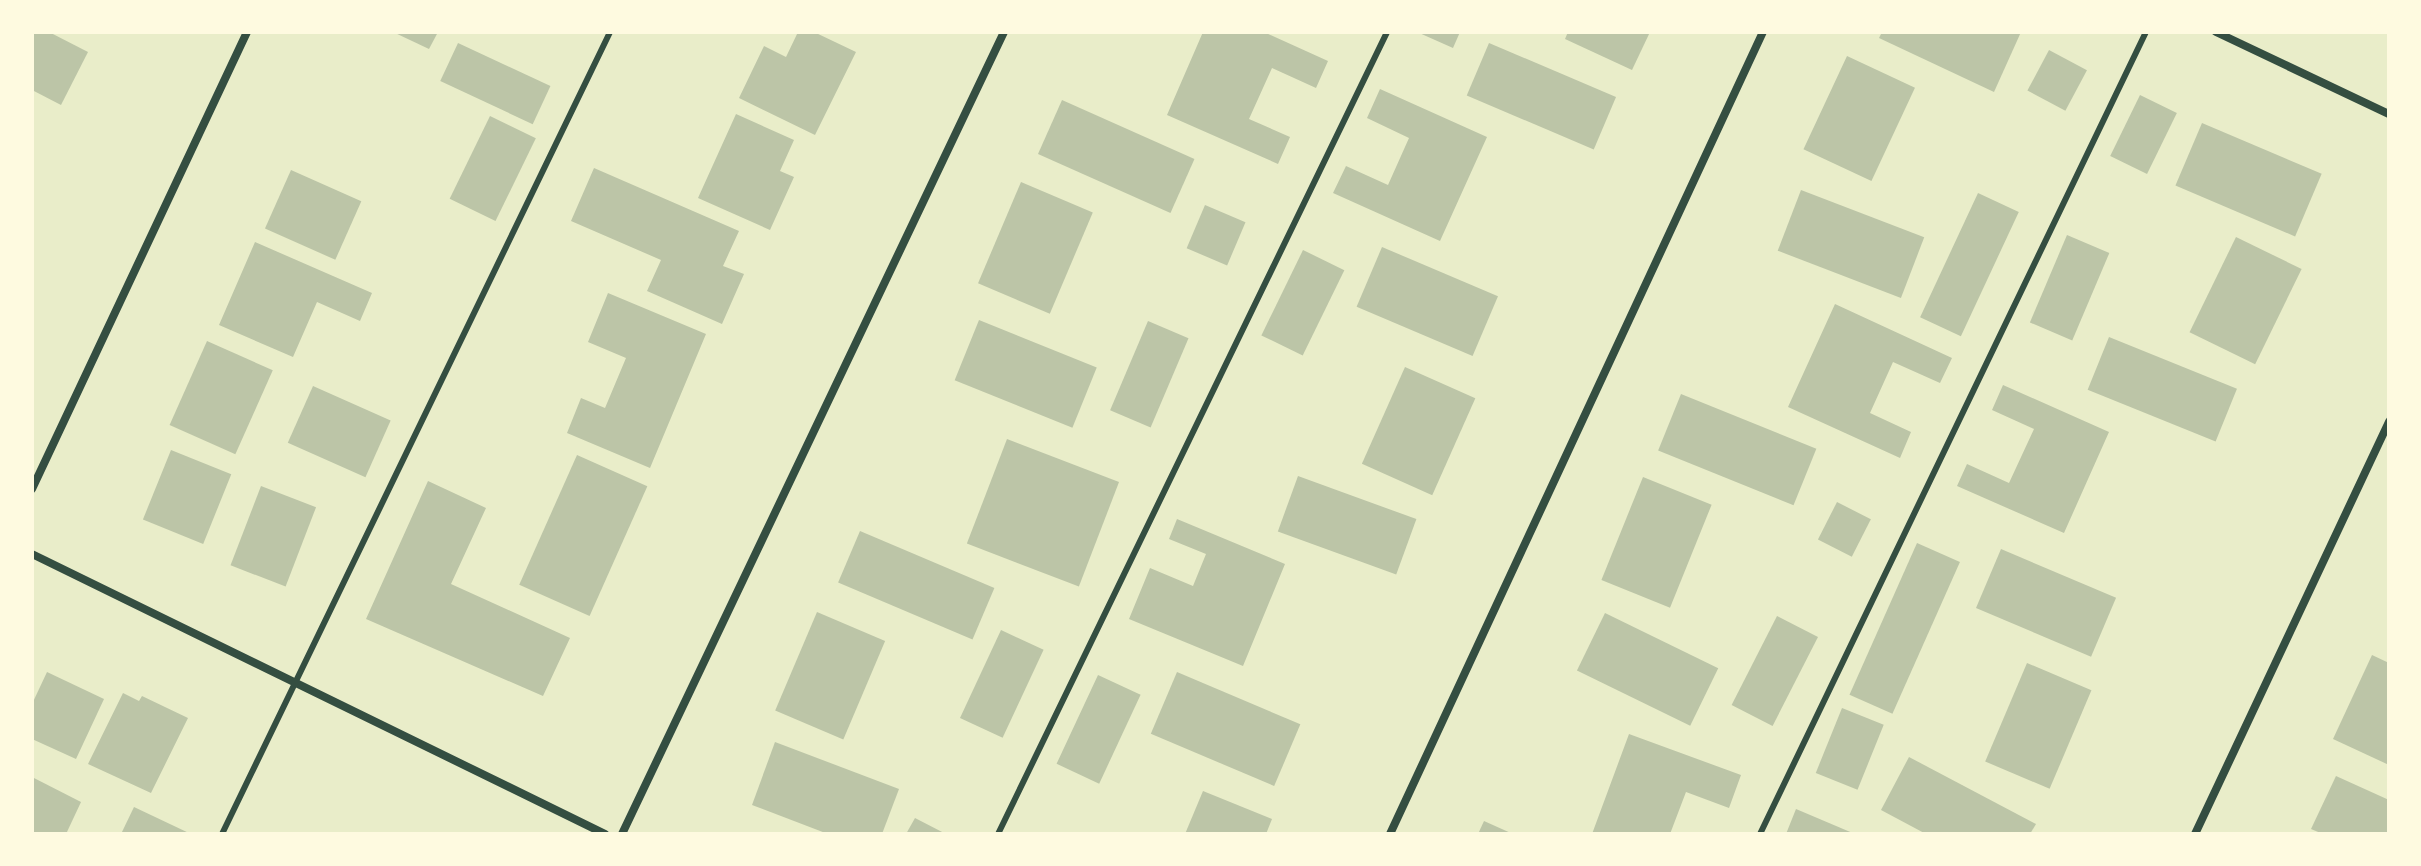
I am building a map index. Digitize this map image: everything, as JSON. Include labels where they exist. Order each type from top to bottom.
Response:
[{"type":"street","points":[[32,489],[247,32]]},
{"type":"street","points":[[622,834],[1004,32]]},
{"type":"street","points":[[1390,834],[1763,32]]},
{"type":"street","points":[[2216,32],[2389,114]]},
{"type":"street","points":[[2195,834],[2389,421]]},
{"type":"street","points":[[32,554],[605,834]]},
{"type":"lane","points":[[222,834],[610,32]]},
{"type":"lane","points":[[998,834],[1387,32]]},
{"type":"lane","points":[[1760,834],[2146,32]]},
{"type":"building","points":[[32,32],[49,32],[88,52],[61,105],[32,90]]},
{"type":"building","points":[[393,32],[438,32],[429,49]]},
{"type":"building","points":[[798,32],[814,32],[856,52],[815,135],[739,98],[764,46],[786,57]]},
{"type":"building","points":[[1203,32],[1264,32],[1328,61],[1316,88],[1272,68],[1249,119],[1290,137],[1278,164],[1167,115]]},
{"type":"building","points":[[1417,32],[1460,32],[1453,48]]},
{"type":"building","points":[[1568,32],[1650,32],[1632,70],[1565,39]]},
{"type":"building","points":[[1882,32],[2021,32],[1994,92],[1879,38]]},
{"type":"building","points":[[458,43],[550,86],[533,124],[440,81]]},
{"type":"building","points":[[1489,43],[1616,97],[1594,149],[1467,95]]},
{"type":"building","points":[[2049,50],[2087,70],[2065,111],[2027,91]]},
{"type":"building","points":[[1847,56],[1915,88],[1871,181],[1803,149]]},
{"type":"building","points":[[1380,89],[1487,137],[1440,241],[1333,193],[1346,166],[1388,185],[1409,138],[1367,118]]},
{"type":"building","points":[[2140,95],[2177,113],[2147,174],[2110,156]]},
{"type":"building","points":[[1062,100],[1194,159],[1170,213],[1038,154]]},
{"type":"building","points":[[736,114],[794,140],[780,171],[794,177],[770,230],[698,198]]},
{"type":"building","points":[[490,116],[536,138],[496,221],[450,199]]},
{"type":"building","points":[[2202,123],[2322,174],[2295,236],[2175,186]]},
{"type":"building","points":[[594,168],[739,231],[723,266],[744,274],[722,324],[647,291],[661,260],[571,221]]},
{"type":"building","points":[[291,170],[361,201],[335,260],[265,228]]},
{"type":"building","points":[[1021,182],[1093,212],[1050,314],[978,283]]},
{"type":"building","points":[[1801,190],[1924,237],[1901,298],[1778,251]]},
{"type":"building","points":[[1978,193],[2019,212],[1961,336],[1920,317]]},
{"type":"building","points":[[1205,205],[1246,222],[1227,265],[1187,248]]},
{"type":"building","points":[[2067,235],[2109,253],[2072,340],[2030,322]]},
{"type":"building","points":[[2236,237],[2302,269],[2255,364],[2190,332]]},
{"type":"building","points":[[255,242],[372,293],[360,321],[317,302],[293,357],[219,325]]},
{"type":"building","points":[[1382,247],[1498,296],[1473,356],[1357,307]]},
{"type":"building","points":[[1303,250],[1344,270],[1303,356],[1261,335]]},
{"type":"building","points":[[608,293],[706,334],[650,468],[567,433],[581,398],[605,408],[626,358],[588,342]]},
{"type":"building","points":[[1835,304],[1952,358],[1940,383],[1893,362],[1870,413],[1911,432],[1900,458],[1788,407]]},
{"type":"building","points":[[979,320],[1097,368],[1072,428],[955,380]]},
{"type":"building","points":[[1148,321],[1189,338],[1151,427],[1110,410]]},
{"type":"building","points":[[2109,337],[2237,389],[2216,442],[2088,390]]},
{"type":"building","points":[[207,341],[273,370],[235,454],[170,425]]},
{"type":"building","points":[[1405,367],[1475,398],[1432,495],[1362,464]]},
{"type":"building","points":[[2003,385],[2109,432],[2064,533],[1957,486],[1967,464],[2009,483],[2034,429],[1992,410]]},
{"type":"building","points":[[313,386],[391,421],[365,477],[288,443]]},
{"type":"building","points":[[1681,394],[1816,449],[1794,505],[1658,451]]},
{"type":"building","points":[[1007,439],[1119,482],[1079,587],[967,544]]},
{"type":"building","points":[[171,450],[231,474],[203,544],[143,520]]},
{"type":"building","points":[[577,455],[647,486],[590,616],[519,585]]},
{"type":"building","points":[[1298,476],[1416,519],[1396,575],[1278,531]]},
{"type":"building","points":[[1643,477],[1712,505],[1670,608],[1601,580]]},
{"type":"building","points":[[428,481],[486,508],[451,584],[570,638],[543,696],[366,619]]},
{"type":"building","points":[[261,486],[316,507],[286,586],[231,565]]},
{"type":"building","points":[[1837,502],[1871,519],[1852,557],[1818,539]]},
{"type":"building","points":[[1177,519],[1285,564],[1243,666],[1129,619],[1150,568],[1193,586],[1206,554],[1169,539]]},
{"type":"building","points":[[860,531],[994,588],[973,640],[838,583]]},
{"type":"building","points":[[1917,543],[1960,562],[1892,714],[1849,695]]},
{"type":"building","points":[[2001,549],[2116,598],[2091,657],[1976,608]]},
{"type":"building","points":[[817,612],[885,641],[843,739],[775,710]]},
{"type":"building","points":[[1605,613],[1718,668],[1690,726],[1577,671]]},
{"type":"building","points":[[1777,616],[1818,637],[1773,726],[1732,705]]},
{"type":"building","points":[[1001,630],[1044,650],[1003,738],[960,718]]},
{"type":"building","points":[[2372,655],[2389,663],[2389,765],[2333,739]]},
{"type":"building","points":[[2027,663],[2091,690],[2050,789],[1985,761]]},
{"type":"building","points":[[47,672],[104,699],[76,759],[32,739],[32,704]]},
{"type":"building","points":[[1177,672],[1300,724],[1274,786],[1151,734]]},
{"type":"building","points":[[1098,675],[1141,695],[1099,784],[1057,764]]},
{"type":"building","points":[[123,693],[139,701],[142,696],[188,718],[151,793],[88,764]]},
{"type":"building","points":[[1842,708],[1884,725],[1858,790],[1816,773]]},
{"type":"building","points":[[1629,734],[1741,775],[1729,808],[1686,792],[1670,834],[1592,834]]},
{"type":"building","points":[[775,742],[899,789],[882,834],[828,834],[752,805]]},
{"type":"building","points":[[1909,757],[2036,824],[2030,834],[1926,834],[1881,810]]},
{"type":"building","points":[[2336,776],[2389,800],[2389,834],[2323,834],[2311,829]]},
{"type":"building","points":[[32,777],[81,802],[66,834],[32,834]]},
{"type":"building","points":[[1203,791],[1272,819],[1266,834],[1185,834]]},
{"type":"building","points":[[134,807],[191,834],[121,834]]},
{"type":"building","points":[[1796,809],[1855,834],[1786,834]]},
{"type":"building","points":[[915,818],[946,834],[906,834]]},
{"type":"building","points":[[1484,821],[1513,834],[1478,834]]}]
